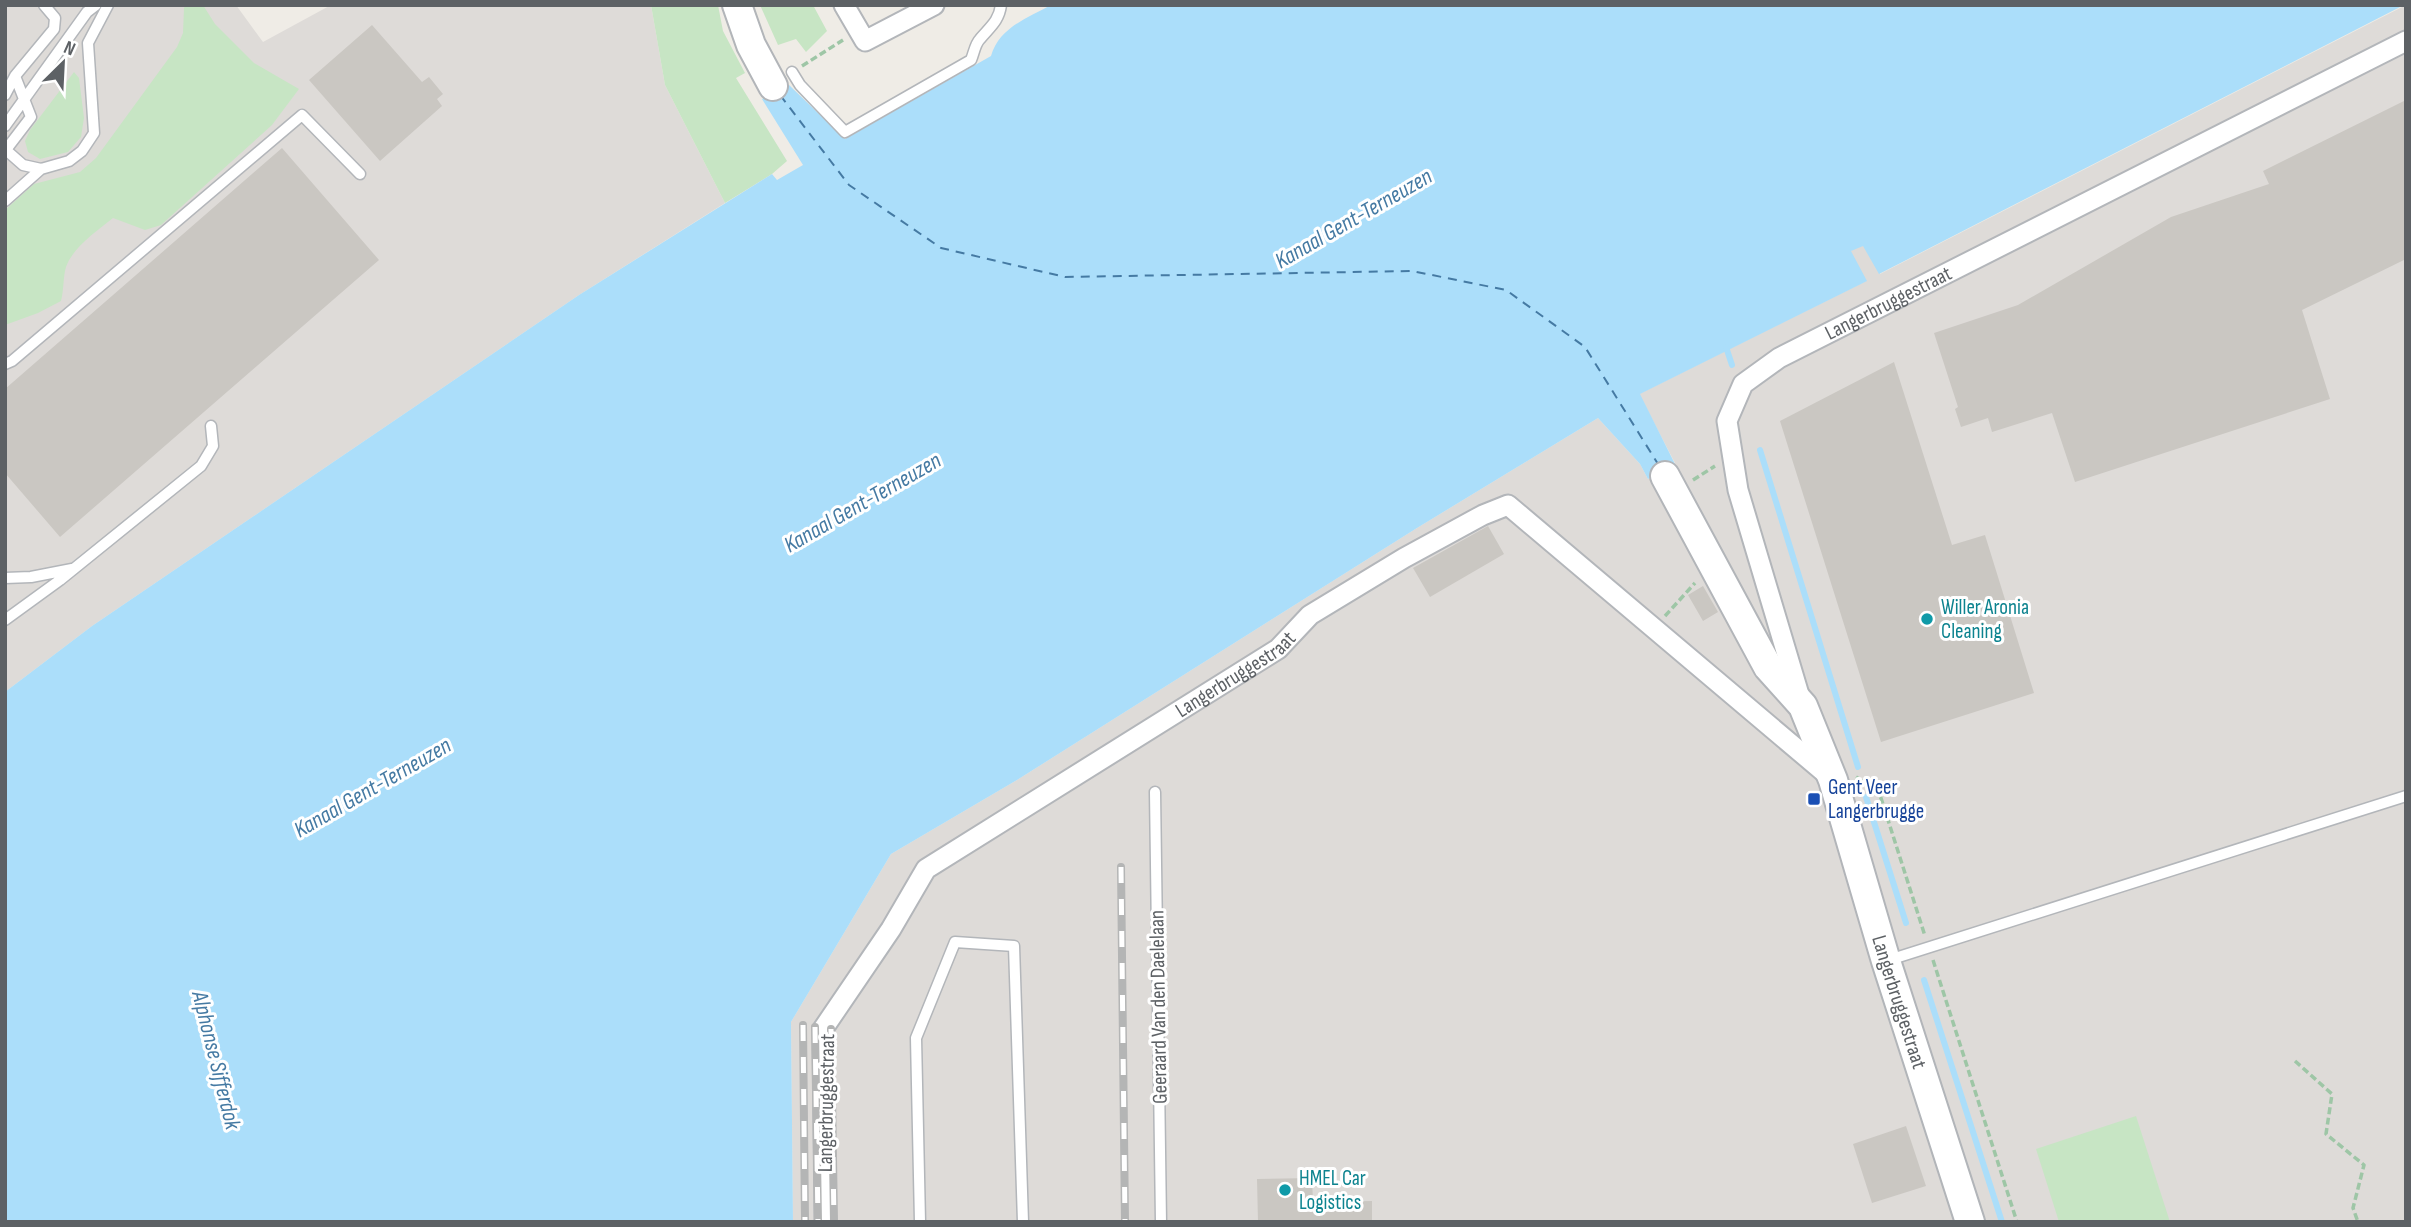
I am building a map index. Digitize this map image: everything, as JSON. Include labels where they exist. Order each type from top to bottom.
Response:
[{"type":"main road","points":[[737,5],[751,45],[782,79]]},
{"type":"main road","points":[[1679,478],[1768,667],[1803,706]]},
{"type":"main road","name":"Langerbruggestraat","points":[[1803,706],[1843,777],[1886,961],[1970,1222]]},
{"type":"street","points":[[844,5],[865,41],[934,5]]},
{"type":"street","name":"Langerbruggestraat","points":[[1803,706],[1738,490],[1731,456],[1727,421],[1744,384],[1779,358],[2406,41]]},
{"type":"street","name":"Langerbruggestraat","points":[[825,1222],[823,1030],[891,929],[926,869],[1278,649],[1310,615],[1483,514],[1508,505],[1654,628],[1843,777]]},
{"type":"lane","points":[[5,94],[15,76],[54,29],[55,18],[44,5]]},
{"type":"lane","points":[[5,126],[87,12],[96,5]]},
{"type":"lane","points":[[5,201],[41,169],[69,161],[76,156],[94,133],[88,43],[108,5]]},
{"type":"lane","points":[[782,79],[800,85],[845,132],[971,60],[978,41],[1000,15],[1002,5]]},
{"type":"lane","points":[[15,76],[31,117],[6,150],[23,165],[41,169]]},
{"type":"lane","points":[[5,364],[22,353],[302,115],[360,174]]},
{"type":"lane","points":[[5,620],[201,466],[213,446],[211,426]]},
{"type":"lane","points":[[5,578],[31,577],[72,569]]},
{"type":"lane","name":"Geeraard Van den Daelelaan","points":[[1155,792],[1161,1222]]},
{"type":"lane","points":[[1886,961],[2406,796]]},
{"type":"lane","points":[[920,1222],[916,1038],[955,942],[1014,946],[1023,1222]]},
{"type":"path","points":[[782,79],[828,50]]},
{"type":"path","points":[[1679,478],[1731,456]]},
{"type":"path","points":[[1654,628],[1685,592],[1694,589],[1696,581],[1693,576]]},
{"type":"path","points":[[1843,777],[1869,786],[1881,798],[1923,927]]},
{"type":"path","points":[[1935,967],[2017,1222]]},
{"type":"path","points":[[2295,1061],[2332,1094],[2326,1134],[2364,1165],[2353,1208],[2358,1222]]},
{"type":"shaded area","points":[[5,5],[236,5],[263,42],[331,5],[651,5],[665,85],[725,203],[579,295],[92,626],[5,692]]},
{"type":"shaded area","points":[[2406,5],[2406,1222],[793,1222],[791,1022],[891,854],[1017,780],[1417,528],[1598,418],[1640,464],[1648,479],[1669,467],[1675,463],[1639,394],[1866,281],[1850,251],[1863,245],[1880,274]]},
{"type":"green space","points":[[186,5],[203,5],[215,24],[254,63],[299,89],[272,125],[161,225],[145,230],[113,218],[86,240],[69,260],[61,301],[5,325],[5,210],[34,184],[80,172],[96,158],[177,47],[183,33]]},
{"type":"green space","points":[[651,5],[718,5],[723,31],[745,73],[736,78],[787,161],[772,174],[725,203],[665,85]]},
{"type":"green space","points":[[760,5],[813,5],[827,31],[806,52],[796,39],[778,45]]},
{"type":"green space","points":[[74,72],[79,78],[84,118],[81,137],[68,152],[40,159],[28,152],[25,141],[30,130]]},
{"type":"green space","points":[[2136,1116],[2170,1222],[2059,1222],[2036,1149]]},
{"type":"water","points":[[1051,5],[2404,5],[1879,274],[1863,246],[1851,251],[1867,281],[1640,394],[1675,464],[1648,479],[1640,464],[1598,418],[1417,528],[1017,780],[891,854],[791,1022],[793,1222],[5,1222],[5,692],[92,626],[579,295],[772,174],[777,180],[803,165],[762,99],[789,85],[845,139],[991,56],[1000,38],[1007,31]]},
{"type":"building","points":[[372,25],[422,82],[429,77],[443,94],[437,99],[442,106],[380,161],[309,80]]},
{"type":"building","points":[[2406,100],[2406,259],[2302,310],[2330,399],[2075,482],[2052,413],[1992,432],[1988,418],[1961,427],[1955,409],[1958,407],[1934,333],[2018,305],[2171,217],[2269,184],[2263,171]]},
{"type":"building","points":[[282,148],[379,260],[60,537],[5,473],[5,389]]},
{"type":"building","name":"Willer Aronia Cleaning","points":[[1894,362],[1952,545],[1985,535],[2034,693],[1881,742],[1780,421]]},
{"type":"building","points":[[1488,526],[1504,554],[1430,597],[1413,568]]},
{"type":"building","points":[[1703,586],[1718,612],[1703,621],[1688,595]]},
{"type":"building","points":[[1906,1126],[1926,1186],[1872,1203],[1853,1144]]},
{"type":"building","name":"HMEL Car Logistics","points":[[1312,1178],[1313,1202],[1372,1201],[1372,1222],[1258,1222],[1257,1179]]},
{"type":"waterway","points":[[1726,347],[1732,365]]},
{"type":"waterway","points":[[1760,450],[1858,767]]},
{"type":"waterway","points":[[1866,797],[1906,923]]},
{"type":"waterway","points":[[1924,980],[2002,1222]]},
{"type":"ferry route","points":[[780,95],[849,185],[941,248],[1065,277],[1412,271],[1506,290],[1585,347],[1658,464]]},
{"type":"railway","points":[[1121,867],[1125,1222]]},
{"type":"railway","points":[[803,1025],[805,1222]]},
{"type":"railway","points":[[815,1027],[818,1222]]},
{"type":"railway","points":[[831,1029],[834,1222]]},
{"type":"place","name":"Willer Aronia Cleaning","points":[[1927,619]]},
{"type":"place","name":"Gent Veer Langerbrugge","points":[[1814,799]]},
{"type":"place","name":"HMEL Car Logistics","points":[[1285,1190]]},
{"type":"water label","name":"Kanaal Gent-Terneuzen","points":[[1353,218]]},
{"type":"water label","name":"Kanaal Gent-Terneuzen","points":[[862,502]]},
{"type":"water label","name":"Kanaal Gent-Terneuzen","points":[[372,787]]},
{"type":"water label","name":"Alphonse Sifferdok","points":[[217,1060]]}]
